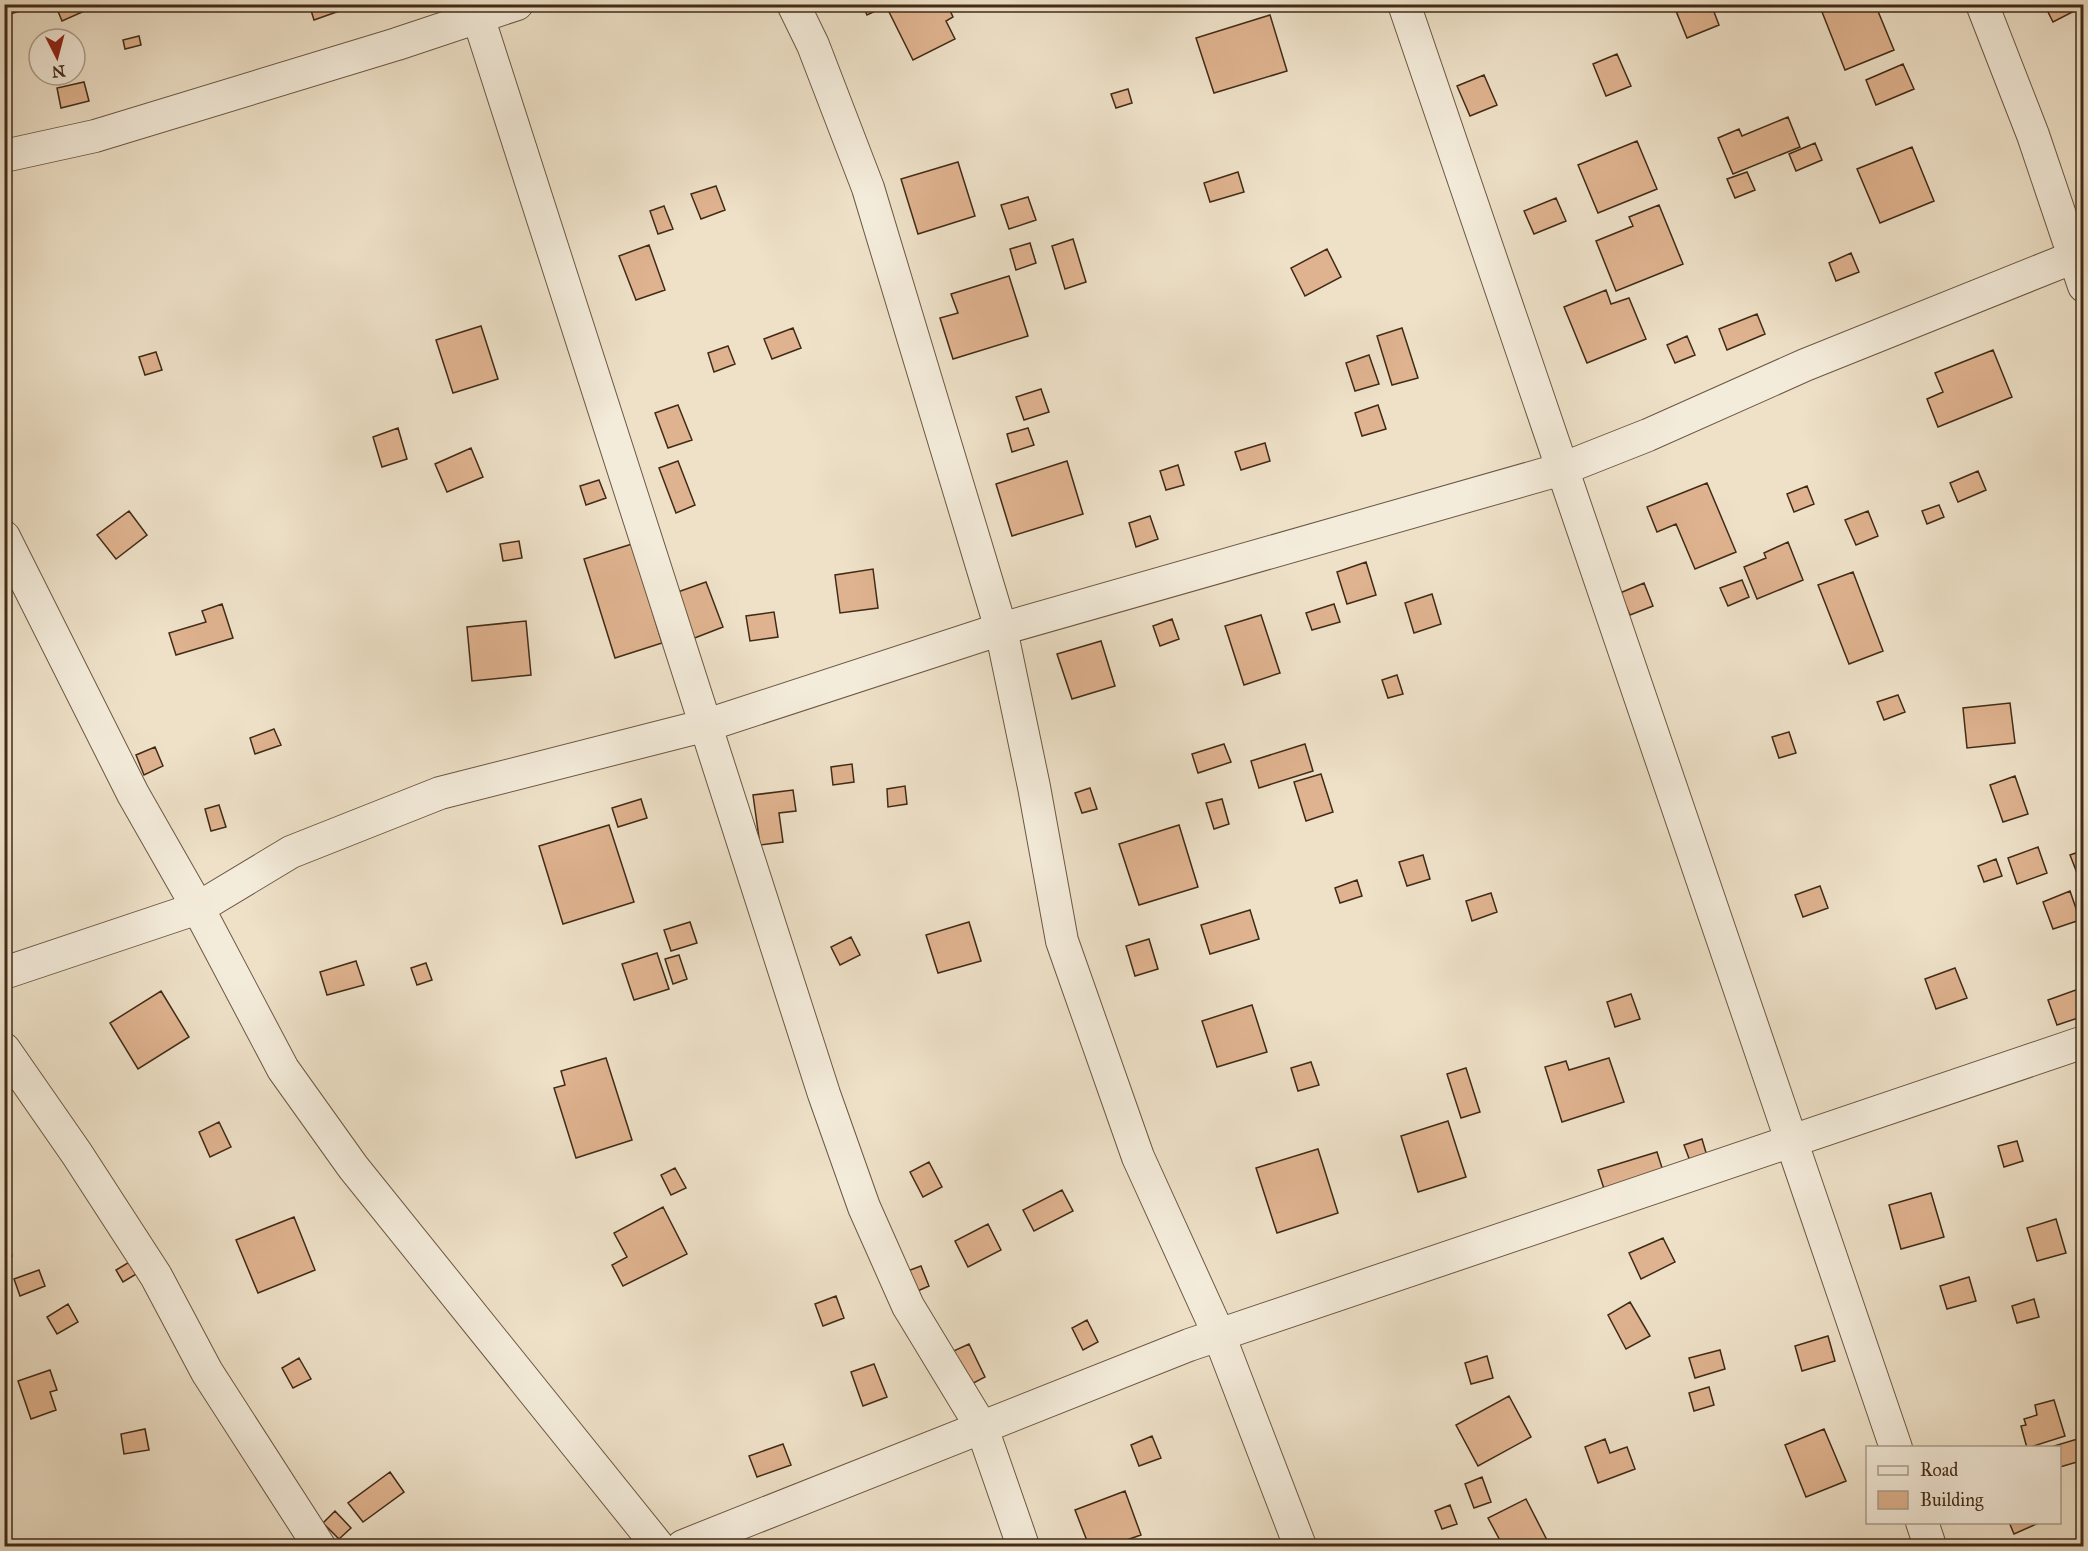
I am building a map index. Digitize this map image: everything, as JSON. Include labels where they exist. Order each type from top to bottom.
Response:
[{"type":"street","points":[[4,156],[106,133],[397,44],[476,10],[517,4]]},
{"type":"street","points":[[793,4],[813,45],[868,188],[1001,629],[1034,787],[1062,941],[1138,1157],[1219,1335],[1300,1546]]},
{"type":"street","points":[[1404,4],[1895,1446]]},
{"type":"street","points":[[1982,4],[2078,255],[2084,286]]},
{"type":"street","points":[[476,10],[824,1094],[864,1207],[908,1306],[982,1428],[1023,1546]]},
{"type":"street","points":[[4,973],[198,908],[291,852],[440,793],[707,726],[1001,629],[1320,536],[1562,469],[1648,435],[1805,365],[2078,255]]},
{"type":"street","points":[[4,537],[133,794],[198,908],[283,1070],[353,1167],[658,1546]]},
{"type":"street","points":[[683,1546],[1219,1335],[2084,1042]]},
{"type":"street","points":[[4,1049],[77,1154],[156,1276],[207,1372],[319,1546]]},
{"type":"street","points":[[1923,1524],[1930,1546]]},
{"type":"building","points":[[4,4],[36,4],[36,6],[4,16]]},
{"type":"building","points":[[55,4],[98,4],[98,5],[62,21]]},
{"type":"building","points":[[309,4],[359,4],[314,20]]},
{"type":"building","points":[[862,4],[947,4],[953,17],[946,21],[955,39],[913,60],[886,6],[867,15]]},
{"type":"building","points":[[1711,4],[1719,25],[1687,38],[1674,6]]},
{"type":"building","points":[[1840,4],[1875,4],[1894,50],[1845,70],[1822,12]]},
{"type":"building","points":[[2044,4],[2084,4],[2084,6],[2053,22]]},
{"type":"building","points":[[1270,15],[1287,71],[1214,93],[1196,38]]},
{"type":"building","points":[[139,36],[141,45],[125,49],[123,40]]},
{"type":"building","points":[[1617,54],[1631,86],[1606,96],[1593,64]]},
{"type":"building","points":[[1903,64],[1914,89],[1876,105],[1866,80]]},
{"type":"building","points":[[1484,75],[1497,105],[1470,116],[1457,86]]},
{"type":"building","points":[[85,87],[89,101],[61,108],[57,88]]},
{"type":"building","points":[[1128,89],[1132,103],[1116,108],[1111,94]]},
{"type":"building","points":[[1788,117],[1800,147],[1733,174],[1718,138],[1739,129],[1742,136]]},
{"type":"building","points":[[1637,141],[1657,189],[1598,213],[1578,165]]},
{"type":"building","points":[[1815,143],[1822,160],[1796,171],[1789,154]]},
{"type":"building","points":[[1912,147],[1934,201],[1880,223],[1857,169]]},
{"type":"building","points":[[958,162],[975,216],[918,234],[901,179]]},
{"type":"building","points":[[1238,172],[1244,192],[1210,202],[1204,183]]},
{"type":"building","points":[[1747,172],[1755,190],[1735,198],[1727,179]]},
{"type":"building","points":[[716,186],[725,210],[701,219],[691,194]]},
{"type":"building","points":[[1028,197],[1036,220],[1009,229],[1001,205]]},
{"type":"building","points":[[1556,198],[1566,221],[1534,234],[1524,211]]},
{"type":"building","points":[[1659,205],[1683,264],[1616,291],[1596,241],[1633,226],[1629,217]]},
{"type":"building","points":[[664,206],[673,229],[658,234],[650,211]]},
{"type":"building","points":[[1073,239],[1086,282],[1065,289],[1052,246]]},
{"type":"building","points":[[1030,243],[1036,263],[1016,270],[1010,249]]},
{"type":"building","points":[[649,245],[665,290],[636,300],[619,256]]},
{"type":"building","points":[[1327,249],[1341,277],[1305,296],[1291,268]]},
{"type":"building","points":[[4,251],[11,285],[4,287]]},
{"type":"building","points":[[1851,253],[1859,272],[1836,281],[1829,263]]},
{"type":"building","points":[[1009,276],[1028,336],[953,359],[940,318],[958,313],[951,294]]},
{"type":"building","points":[[1606,290],[1611,304],[1629,298],[1646,339],[1587,363],[1564,307]]},
{"type":"building","points":[[1757,314],[1765,334],[1727,350],[1719,329]]},
{"type":"building","points":[[481,326],[498,379],[453,393],[436,340]]},
{"type":"building","points":[[793,328],[801,348],[772,359],[764,339]]},
{"type":"building","points":[[1402,328],[1418,378],[1392,385],[1377,336]]},
{"type":"building","points":[[1687,336],[1695,355],[1675,363],[1667,345]]},
{"type":"building","points":[[728,346],[735,364],[714,372],[708,353]]},
{"type":"building","points":[[1993,350],[2012,397],[1938,427],[1927,399],[1943,392],[1935,373]]},
{"type":"building","points":[[156,352],[162,370],[145,375],[139,357]]},
{"type":"building","points":[[1369,355],[1379,384],[1355,391],[1346,363]]},
{"type":"building","points":[[1041,389],[1049,412],[1024,420],[1016,397]]},
{"type":"building","points":[[678,405],[692,440],[668,448],[655,413]]},
{"type":"building","points":[[1378,405],[1386,429],[1362,436],[1355,413]]},
{"type":"building","points":[[398,428],[407,459],[382,467],[373,437]]},
{"type":"building","points":[[1028,428],[1034,445],[1012,452],[1007,434]]},
{"type":"building","points":[[1265,443],[1270,461],[1241,470],[1235,452]]},
{"type":"building","points":[[471,448],[483,477],[447,492],[435,464]]},
{"type":"building","points":[[678,461],[695,505],[676,513],[659,468]]},
{"type":"building","points":[[1067,461],[1083,514],[1012,536],[996,484]]},
{"type":"building","points":[[1178,465],[1184,485],[1166,490],[1160,471]]},
{"type":"building","points":[[1978,471],[1986,490],[1958,502],[1950,483]]},
{"type":"building","points":[[599,480],[606,498],[586,505],[580,486]]},
{"type":"building","points":[[1707,483],[1736,552],[1695,569],[1676,524],[1657,532],[1647,507]]},
{"type":"building","points":[[1807,486],[1814,504],[1794,512],[1787,494]]},
{"type":"building","points":[[1939,505],[1944,517],[1927,524],[1922,511]]},
{"type":"building","points":[[129,511],[147,535],[116,559],[97,535]]},
{"type":"building","points":[[1868,511],[1878,536],[1856,545],[1845,520]]},
{"type":"building","points":[[1150,516],[1158,539],[1136,547],[1129,523]]},
{"type":"building","points":[[519,541],[522,558],[503,561],[500,544]]},
{"type":"building","points":[[1788,542],[1803,580],[1757,599],[1744,567],[1766,558],[1764,553]]},
{"type":"building","points":[[632,544],[662,643],[615,658],[584,559]]},
{"type":"building","points":[[1366,562],[1376,595],[1347,604],[1337,572]]},
{"type":"building","points":[[873,569],[878,608],[840,613],[835,575]]},
{"type":"building","points":[[1853,572],[1883,651],[1849,664],[1818,585]]},
{"type":"building","points":[[1742,580],[1749,597],[1728,606],[1720,588]]},
{"type":"building","points":[[706,582],[723,627],[692,639],[675,593]]},
{"type":"building","points":[[1644,583],[1653,606],[1630,615],[1620,593]]},
{"type":"building","points":[[1432,594],[1441,624],[1414,633],[1405,603]]},
{"type":"building","points":[[222,604],[233,638],[176,655],[169,633],[206,622],[202,611]]},
{"type":"building","points":[[1334,604],[1340,622],[1312,630],[1306,613]]},
{"type":"building","points":[[774,612],[778,637],[750,641],[746,616]]},
{"type":"building","points":[[1261,615],[1280,673],[1244,685],[1225,626]]},
{"type":"building","points":[[1172,619],[1179,639],[1160,646],[1153,626]]},
{"type":"building","points":[[526,621],[531,675],[472,681],[467,627]]},
{"type":"building","points":[[1101,641],[1115,686],[1072,699],[1057,654]]},
{"type":"building","points":[[1397,675],[1403,694],[1388,698],[1382,680]]},
{"type":"building","points":[[1898,695],[1905,712],[1884,720],[1877,702]]},
{"type":"building","points":[[2010,703],[2015,743],[1967,748],[1963,708]]},
{"type":"building","points":[[274,729],[281,745],[255,754],[250,738]]},
{"type":"building","points":[[1789,732],[1796,753],[1779,758],[1772,737]]},
{"type":"building","points":[[1224,744],[1231,762],[1198,773],[1192,754]]},
{"type":"building","points":[[1305,744],[1313,771],[1259,788],[1251,761]]},
{"type":"building","points":[[155,747],[163,766],[144,775],[136,755]]},
{"type":"building","points":[[852,764],[854,782],[833,785],[831,767]]},
{"type":"building","points":[[1321,774],[1333,812],[1306,821],[1294,782]]},
{"type":"building","points":[[2015,776],[2028,814],[2003,822],[1990,785]]},
{"type":"building","points":[[905,786],[907,804],[888,807],[887,789]]},
{"type":"building","points":[[1090,788],[1097,809],[1082,813],[1075,793]]},
{"type":"building","points":[[793,790],[796,811],[779,813],[783,842],[760,845],[753,795]]},
{"type":"building","points":[[641,799],[647,818],[618,827],[612,808]]},
{"type":"building","points":[[1222,799],[1229,824],[1214,829],[1206,803]]},
{"type":"building","points":[[219,805],[226,827],[211,831],[205,809]]},
{"type":"building","points":[[609,825],[634,902],[563,924],[539,846]]},
{"type":"building","points":[[1179,825],[1198,887],[1139,905],[1119,844]]},
{"type":"building","points":[[2038,847],[2047,873],[2017,884],[2008,858]]},
{"type":"building","points":[[2084,850],[2084,885],[2082,886],[2070,855]]},
{"type":"building","points":[[1423,855],[1430,879],[1407,886],[1399,862]]},
{"type":"building","points":[[1996,859],[2002,876],[1984,882],[1978,866]]},
{"type":"building","points":[[1357,880],[1362,896],[1340,903],[1335,888]]},
{"type":"building","points":[[1820,886],[1828,908],[1803,917],[1795,895]]},
{"type":"building","points":[[2070,891],[2080,920],[2053,929],[2043,902]]},
{"type":"building","points":[[1491,893],[1497,912],[1472,921],[1466,901]]},
{"type":"building","points":[[1250,910],[1259,939],[1210,954],[1201,925]]},
{"type":"building","points":[[690,922],[697,943],[671,951],[664,930]]},
{"type":"building","points":[[969,922],[981,961],[938,973],[926,935]]},
{"type":"building","points":[[851,937],[860,955],[840,965],[831,947]]},
{"type":"building","points":[[1149,939],[1158,969],[1135,976],[1126,946]]},
{"type":"building","points":[[657,953],[669,989],[634,1000],[622,964]]},
{"type":"building","points":[[679,955],[687,979],[673,984],[665,959]]},
{"type":"building","points":[[356,961],[364,985],[327,995],[320,972]]},
{"type":"building","points":[[426,963],[432,980],[417,985],[411,968]]},
{"type":"building","points":[[1955,968],[1967,998],[1936,1009],[1925,979]]},
{"type":"building","points":[[2084,987],[2084,1016],[2057,1025],[2048,1000]]},
{"type":"building","points":[[161,991],[189,1037],[138,1069],[110,1023]]},
{"type":"building","points":[[1631,994],[1640,1019],[1615,1027],[1607,1002]]},
{"type":"building","points":[[1252,1005],[1267,1052],[1217,1067],[1202,1021]]},
{"type":"building","points":[[606,1058],[632,1140],[576,1158],[554,1088],[565,1085],[561,1071]]},
{"type":"building","points":[[1609,1058],[1624,1102],[1562,1122],[1545,1067],[1566,1061],[1569,1070]]},
{"type":"building","points":[[1311,1062],[1319,1085],[1298,1091],[1291,1068]]},
{"type":"building","points":[[1466,1068],[1480,1112],[1461,1118],[1447,1074]]},
{"type":"building","points":[[1448,1121],[1466,1177],[1418,1192],[1401,1136]]},
{"type":"building","points":[[219,1122],[231,1147],[210,1157],[199,1132]]},
{"type":"building","points":[[1702,1139],[1707,1156],[1690,1161],[1684,1145]]},
{"type":"building","points":[[2017,1141],[2023,1161],[2004,1167],[1998,1146]]},
{"type":"building","points":[[1318,1149],[1338,1213],[1277,1233],[1256,1168]]},
{"type":"building","points":[[1657,1152],[1664,1174],[1605,1192],[1598,1170]]},
{"type":"building","points":[[929,1162],[942,1187],[923,1197],[910,1172]]},
{"type":"building","points":[[675,1168],[686,1188],[671,1195],[661,1175]]},
{"type":"building","points":[[1062,1190],[1073,1211],[1034,1231],[1023,1210]]},
{"type":"building","points":[[1931,1193],[1944,1237],[1901,1249],[1889,1205]]},
{"type":"building","points":[[663,1207],[687,1254],[623,1286],[612,1265],[627,1257],[614,1233]]},
{"type":"building","points":[[294,1217],[315,1270],[258,1293],[236,1240]]},
{"type":"building","points":[[2056,1219],[2066,1253],[2037,1261],[2027,1228]]},
{"type":"building","points":[[988,1224],[1001,1250],[968,1267],[955,1241]]},
{"type":"building","points":[[4,1232],[12,1256],[4,1259]]},
{"type":"building","points":[[1663,1238],[1675,1262],[1641,1279],[1629,1253]]},
{"type":"building","points":[[131,1261],[138,1273],[123,1282],[116,1270]]},
{"type":"building","points":[[921,1266],[929,1286],[913,1293],[905,1272]]},
{"type":"building","points":[[39,1270],[45,1286],[20,1296],[14,1279]]},
{"type":"building","points":[[1969,1277],[1976,1301],[1947,1309],[1940,1286]]},
{"type":"building","points":[[836,1296],[844,1318],[823,1326],[815,1304]]},
{"type":"building","points":[[2034,1299],[2039,1317],[2017,1323],[2012,1306]]},
{"type":"building","points":[[1630,1302],[1650,1336],[1626,1349],[1608,1315]]},
{"type":"building","points":[[68,1304],[78,1322],[57,1334],[47,1317]]},
{"type":"building","points":[[1087,1320],[1098,1342],[1083,1350],[1072,1328]]},
{"type":"building","points":[[1828,1336],[1835,1361],[1802,1371],[1795,1346]]},
{"type":"building","points":[[969,1344],[985,1377],[966,1387],[949,1353]]},
{"type":"building","points":[[1720,1350],[1725,1369],[1695,1378],[1689,1358]]},
{"type":"building","points":[[1487,1356],[1493,1378],[1471,1384],[1465,1363]]},
{"type":"building","points":[[299,1358],[311,1379],[293,1388],[282,1368]]},
{"type":"building","points":[[874,1364],[887,1397],[863,1406],[851,1372]]},
{"type":"building","points":[[50,1370],[57,1390],[50,1392],[56,1410],[31,1419],[18,1381]]},
{"type":"building","points":[[1709,1387],[1714,1405],[1694,1411],[1689,1393]]},
{"type":"building","points":[[1509,1396],[1531,1437],[1478,1466],[1456,1425]]},
{"type":"building","points":[[2054,1400],[2065,1436],[2026,1446],[2021,1426],[2026,1425],[2024,1419],[2037,1415],[2035,1405]]},
{"type":"building","points":[[145,1429],[149,1450],[124,1454],[121,1434]]},
{"type":"building","points":[[1824,1429],[1846,1481],[1806,1497],[1785,1445]]},
{"type":"building","points":[[1152,1436],[1161,1458],[1139,1466],[1131,1445]]},
{"type":"building","points":[[2084,1437],[2084,1460],[2061,1467],[2061,1446],[2054,1446]]},
{"type":"building","points":[[1605,1439],[1610,1453],[1627,1447],[1635,1469],[1598,1483],[1585,1447]]},
{"type":"building","points":[[783,1444],[791,1465],[757,1477],[749,1456]]},
{"type":"building","points":[[390,1472],[404,1492],[363,1522],[348,1503]]},
{"type":"building","points":[[1482,1477],[1491,1502],[1474,1508],[1465,1484]]},
{"type":"building","points":[[1125,1491],[1141,1535],[1109,1546],[1089,1546],[1075,1510]]},
{"type":"building","points":[[1526,1499],[1548,1542],[1538,1546],[1503,1546],[1488,1518]]},
{"type":"building","points":[[1450,1505],[1457,1524],[1442,1529],[1435,1511]]},
{"type":"building","points":[[335,1511],[351,1528],[339,1539],[323,1523]]},
{"type":"building","points":[[2010,1524],[2036,1524],[2014,1534]]}]
